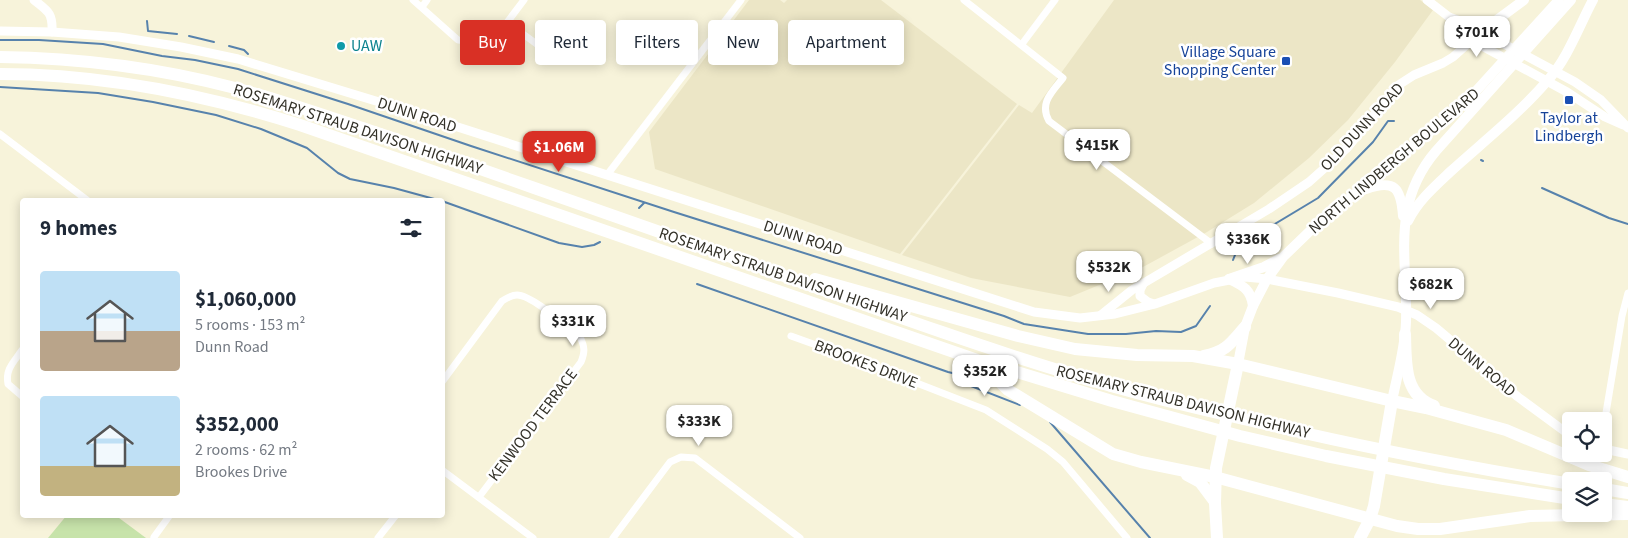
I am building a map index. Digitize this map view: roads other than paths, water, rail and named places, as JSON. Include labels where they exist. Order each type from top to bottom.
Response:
[{"type":"highway","name":"ROSEMARY STRAUB DAVISON HIGHWAY","points":[[0,57],[45,58],[103,63],[169,73],[241,90],[445,156],[1015,356],[1152,397],[1379,450],[1562,482]]},
{"type":"highway","name":"ROSEMARY STRAUB DAVISON HIGHWAY","points":[[0,74],[74,78],[140,86],[206,98],[269,115],[977,360],[1144,410],[1279,445],[1444,479],[1562,498]]},
{"type":"highway","points":[[742,260],[854,288],[1018,336],[1075,349],[1137,355],[1198,356],[1226,349],[1245,327]]},
{"type":"highway","points":[[1214,359],[1229,354],[1245,327]]},
{"type":"highway","points":[[1405,329],[1406,372],[1409,383],[1415,392],[1430,405],[1469,420]]},
{"type":"highway","points":[[1198,356],[1426,408],[1506,430],[1581,462],[1628,477]]},
{"type":"highway","points":[[977,360],[1008,390],[1113,454],[1215,478],[1370,519],[1418,529],[1440,529],[1530,516],[1628,514]]},
{"type":"highway","name":"NORTH LINDBERGH BOULEVARD","points":[[1217,538],[1215,478],[1238,364]]},
{"type":"highway","name":"NORTH LINDBERGH BOULEVARD","points":[[1360,538],[1370,519],[1377,490],[1392,401]]},
{"type":"highway","points":[[1168,468],[1200,482],[1215,503]]},
{"type":"highway","points":[[1612,490],[1628,492]]},
{"type":"highway","points":[[1612,505],[1628,508]]},
{"type":"main road","points":[[1482,32],[1524,0]]},
{"type":"main road","name":"NORTH LINDBERGH BOULEVARD","points":[[1392,401],[1405,329],[1405,215],[1419,175],[1436,151],[1531,38],[1560,0]]},
{"type":"main road","name":"NORTH LINDBERGH BOULEVARD","points":[[1531,38],[1572,0]]},
{"type":"main road","points":[[1404,237],[1409,220],[1416,207],[1426,196],[1470,154],[1497,132],[1548,81],[1556,70],[1593,0]]},
{"type":"main road","name":"NORTH LINDBERGH BOULEVARD","points":[[1238,364],[1245,327],[1253,306],[1267,279],[1283,258],[1311,230],[1498,76]]},
{"type":"main road","points":[[1359,192],[1385,184],[1394,186],[1402,200],[1404,237]]},
{"type":"main road","points":[[1229,279],[1264,267],[1283,258]]},
{"type":"main road","points":[[1229,279],[1248,289],[1253,306]]},
{"type":"street","points":[[34,0],[52,16],[52,32]]},
{"type":"street","points":[[412,0],[452,36],[460,41]]},
{"type":"street","points":[[422,7],[427,0]]},
{"type":"street","points":[[510,20],[524,0]]},
{"type":"street","points":[[607,175],[741,0]]},
{"type":"street","points":[[964,0],[1063,78],[1045,102],[1045,114],[1049,121],[1212,244]]},
{"type":"street","points":[[1022,44],[1055,0]]},
{"type":"street","points":[[1427,0],[1449,17],[1463,22],[1556,70],[1601,100],[1611,108],[1626,126]]},
{"type":"street","points":[[1449,17],[1457,31],[1471,40],[1509,62],[1548,81],[1604,117],[1626,126]]},
{"type":"street","name":"DUNN ROAD","points":[[0,31],[52,32],[150,41],[238,59],[607,175],[1021,309],[1062,317],[1100,316],[1155,304],[1195,288],[1229,279],[1253,277],[1398,307],[1417,315],[1436,328],[1518,397],[1562,429]]},
{"type":"street","name":"OLD DUNN ROAD","points":[[1100,316],[1132,290],[1269,209],[1315,177],[1346,149],[1400,84],[1414,74],[1448,60],[1482,32]]},
{"type":"street","points":[[0,134],[84,198]]},
{"type":"street","points":[[1143,284],[1140,296],[1148,302],[1155,304]]},
{"type":"street","points":[[1127,310],[1125,304],[1132,290]]},
{"type":"street","points":[[1606,412],[1622,316],[1628,292]]},
{"type":"street","name":"KENWOOD TERRACE","points":[[445,378],[502,301],[510,296],[518,295],[529,298],[580,337],[583,345],[585,352],[581,362],[479,496]]},
{"type":"street","name":"BROOKES DRIVE","points":[[791,336],[855,359],[1002,418],[1047,448],[1064,462],[1127,538]]},
{"type":"street","points":[[20,353],[6,376],[8,384],[20,394]]},
{"type":"street","points":[[1612,451],[1628,454]]},
{"type":"street","points":[[613,538],[670,462],[681,457],[695,458],[800,538]]},
{"type":"street","points":[[445,472],[533,538]]},
{"type":"street","points":[[154,537],[168,518]]},
{"type":"street","points":[[378,538],[394,518]]},
{"type":"waterway","points":[[147,21],[148,31],[177,34]]},
{"type":"waterway","points":[[189,36],[214,42]]},
{"type":"waterway","points":[[0,40],[39,40],[103,44],[238,69],[1024,324],[1088,334],[1126,334],[1156,331],[1181,332],[1196,326],[1210,306]]},
{"type":"waterway","points":[[229,46],[244,50],[248,54]]},
{"type":"waterway","points":[[0,87],[98,93],[216,115],[261,129],[307,148],[338,173],[350,179],[431,198]]},
{"type":"waterway","points":[[1233,260],[1237,250],[1243,243],[1318,198],[1373,142],[1388,121],[1394,121]]},
{"type":"waterway","points":[[1542,188],[1609,218],[1628,224]]},
{"type":"waterway","points":[[445,202],[559,243],[582,247],[600,242]]},
{"type":"waterway","points":[[639,208],[644,203]]},
{"type":"waterway","points":[[697,284],[948,372],[969,377]]},
{"type":"waterway","points":[[970,374],[968,380],[971,386],[1020,405]]},
{"type":"waterway","points":[[1050,422],[1150,538]]},
{"type":"place","name":"UAW","points":[[341,46]]},
{"type":"place","name":"Village Square Shopping Center","points":[[1286,61]]},
{"type":"place","name":"Taylor at Lindbergh","points":[[1569,100]]}]
